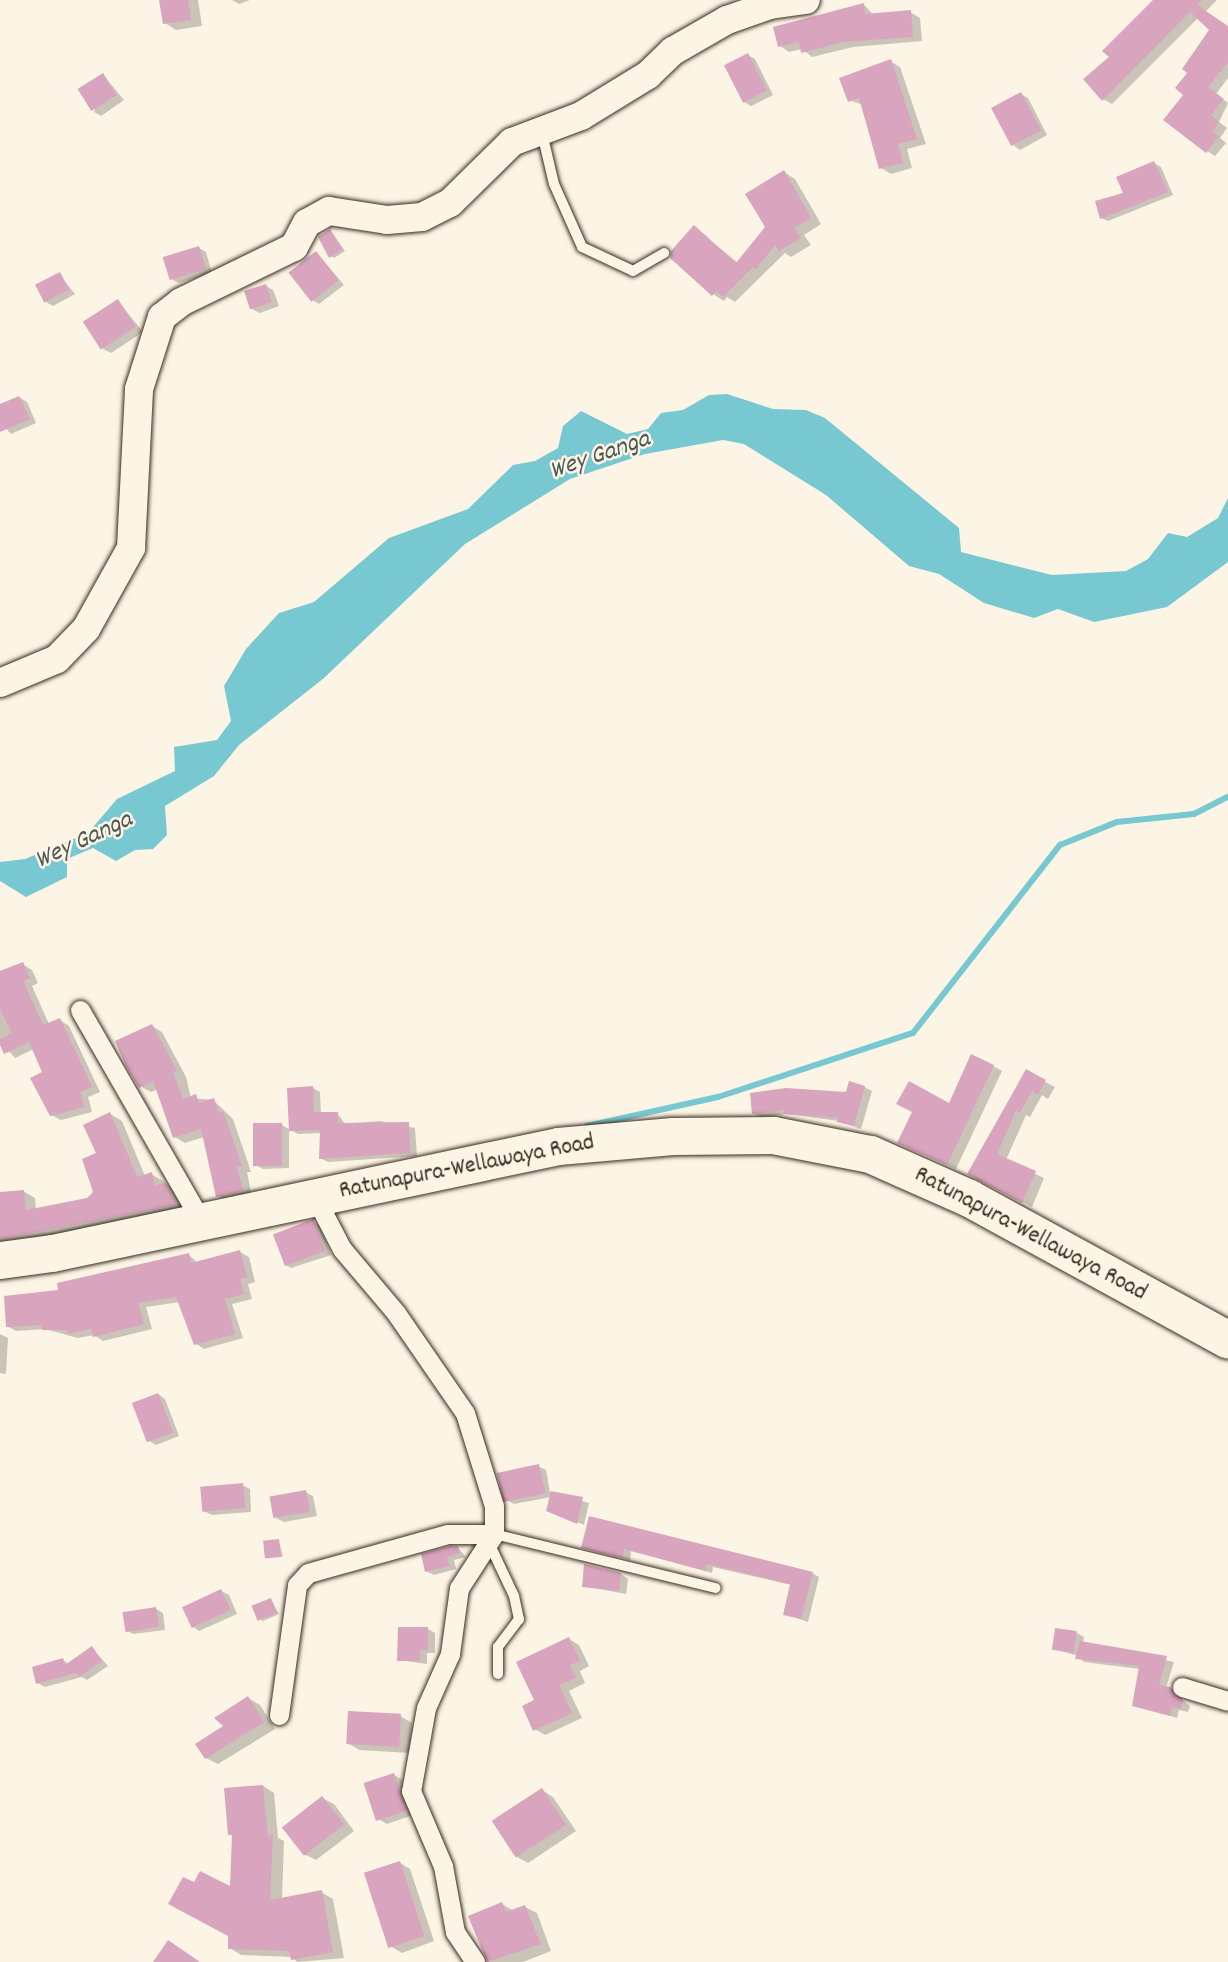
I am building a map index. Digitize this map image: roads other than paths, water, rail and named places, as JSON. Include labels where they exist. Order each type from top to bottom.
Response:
[{"type":"highway","name":"Ratunapura-Wellawaya Road","points":[[0,1260],[52,1253],[200,1219],[558,1146],[673,1136],[773,1135],[870,1154],[957,1192],[1228,1340]]},
{"type":"street","points":[[0,683],[57,659],[86,629],[131,548],[139,389],[162,317],[181,302],[294,247],[307,223],[329,211],[387,220],[431,212],[450,203],[512,142],[581,116],[648,75],[673,51],[727,20],[770,5],[806,0]]},
{"type":"street","points":[[80,1010],[200,1219]]},
{"type":"street","points":[[315,1197],[342,1249],[396,1313],[465,1413],[494,1506],[491,1538],[459,1588],[450,1654],[426,1708],[411,1791],[443,1866],[455,1932],[475,1962]]},
{"type":"street","points":[[279,1715],[297,1585],[308,1573],[447,1534],[491,1538]]},
{"type":"street","points":[[1182,1687],[1228,1701]]},
{"type":"lane","points":[[541,129],[554,184],[582,247],[633,271],[664,253]]},
{"type":"lane","points":[[491,1538],[716,1588]]},
{"type":"lane","points":[[491,1538],[514,1596],[519,1619],[498,1647],[498,1674]]},
{"type":"water","name":"Wey Ganga","points":[[727,394],[773,409],[806,410],[825,418],[959,528],[961,552],[1052,575],[1126,571],[1148,559],[1168,533],[1187,537],[1218,518],[1228,498],[1228,562],[1167,607],[1094,622],[1058,609],[1034,618],[984,603],[939,574],[909,566],[826,495],[744,444],[723,440],[645,454],[570,479],[465,544],[324,678],[239,745],[214,776],[165,806],[167,835],[153,849],[135,850],[116,861],[93,848],[67,859],[67,877],[26,897],[0,881],[0,862],[25,859],[88,833],[117,799],[175,771],[174,747],[217,740],[231,721],[224,686],[246,649],[279,613],[314,602],[389,538],[468,509],[513,465],[535,461],[558,448],[563,426],[581,411],[627,434],[648,429],[661,413],[683,410],[709,395]]},
{"type":"waterway","points":[[587,1126],[718,1097],[913,1033],[1060,845],[1117,822],[1194,814],[1228,797]]}]
